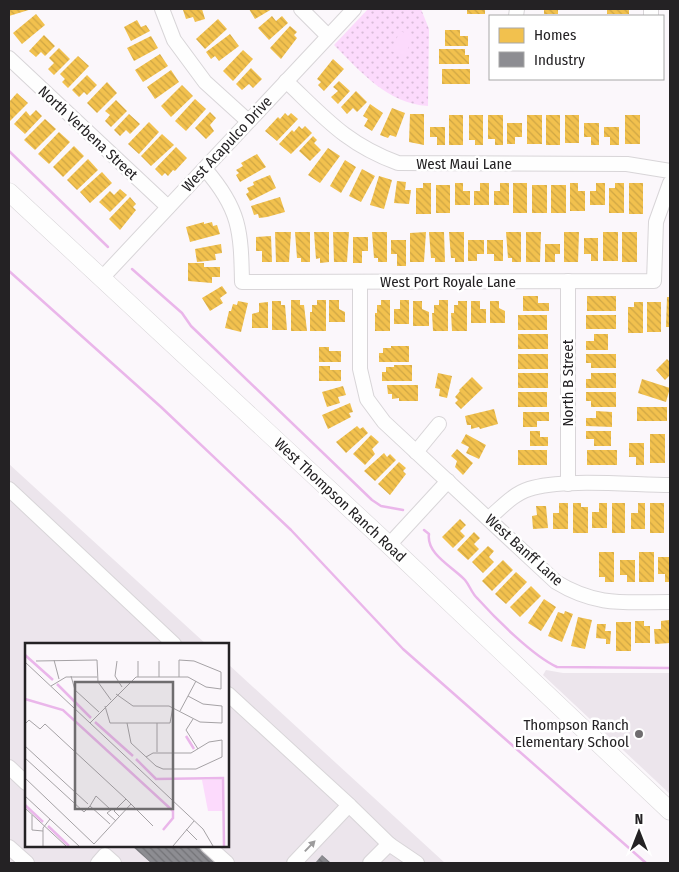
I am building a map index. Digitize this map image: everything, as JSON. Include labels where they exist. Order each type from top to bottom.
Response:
[{"type":"main road","name":"West Thompson Ranch Road","points":[[9,192],[389,545],[670,811]]},
{"type":"street","points":[[162,9],[174,40],[205,82],[248,122]]},
{"type":"street","points":[[301,9],[328,36]]},
{"type":"street","name":"West Acapulco Drive","points":[[101,279],[354,9]]},
{"type":"street","name":"North Verbena Street","points":[[9,58],[168,207]]},
{"type":"street","name":"West Maui Lane","points":[[286,80],[344,136],[376,155],[398,163],[627,164],[670,171]]},
{"type":"street","name":"West Port Royale Lane","points":[[205,169],[225,193],[237,220],[241,236],[242,282],[654,281],[656,222],[670,184]]},
{"type":"street","name":"North B Street","points":[[568,281],[568,484]]},
{"type":"street","name":"West Banff Lane","points":[[360,282],[360,369],[367,399],[384,422],[556,582],[571,591],[605,602],[670,602]]},
{"type":"street","points":[[416,452],[439,424]]},
{"type":"street","points":[[389,545],[448,481]]},
{"type":"street","points":[[489,518],[517,494],[528,489],[568,484],[670,485]]},
{"type":"street","points":[[9,489],[173,643]]},
{"type":"street","points":[[229,695],[389,844],[417,863]]},
{"type":"street","points":[[9,767],[25,782]]},
{"type":"street","points":[[294,863],[349,805]]},
{"type":"street","points":[[370,863],[389,844]]},
{"type":"street","points":[[389,844],[401,863]]},
{"type":"street","points":[[9,847],[27,863]]},
{"type":"street","points":[[209,847],[227,863]]},
{"type":"shaded area","points":[[368,9],[421,9],[429,29],[428,106],[413,104],[388,93],[365,76],[334,45]]},
{"type":"shaded area","points":[[400,31],[413,36],[405,56],[391,51]]},
{"type":"shaded area","points":[[9,464],[205,643],[25,643],[25,847],[229,847],[229,665],[445,863],[9,863]]},
{"type":"shaded area","name":"Thompson Ranch Elementary School","points":[[546,670],[563,673],[670,673],[670,794],[543,675]]},
{"type":"building: Homes","points":[[9,9],[32,9],[9,16]]},
{"type":"building: Homes","points":[[202,9],[205,19],[195,22],[193,17],[186,19],[183,10]]},
{"type":"building: Homes","points":[[249,9],[272,9],[255,19]]},
{"type":"building: Homes","points":[[467,9],[485,9],[485,14],[467,14]]},
{"type":"building: Homes","points":[[544,9],[558,9],[558,14],[544,14]]},
{"type":"building: Homes","points":[[607,9],[629,9],[629,14],[607,14]]},
{"type":"building: Homes","points":[[36,14],[45,25],[22,44],[13,33]]},
{"type":"building: Homes","points":[[272,16],[276,21],[282,16],[288,23],[269,40],[258,28]]},
{"type":"building: Homes","points":[[218,19],[227,29],[205,49],[196,39]]},
{"type":"building: Homes","points":[[137,20],[141,27],[146,25],[150,31],[131,41],[124,27]]},
{"type":"building: Homes","points":[[290,26],[297,32],[294,35],[297,38],[281,59],[270,48]]},
{"type":"building: Homes","points":[[445,30],[460,30],[460,36],[468,36],[468,46],[445,46]]},
{"type":"building: Homes","points":[[230,34],[239,46],[219,61],[215,56],[211,59],[206,52]]},
{"type":"building: Homes","points":[[44,35],[55,46],[45,56],[41,52],[36,57],[29,51]]},
{"type":"building: Homes","points":[[151,36],[158,48],[134,61],[127,48]]},
{"type":"building: Homes","points":[[59,48],[70,59],[54,75],[48,69],[54,63],[49,58]]},
{"type":"building: Homes","points":[[439,49],[465,49],[465,55],[469,55],[469,64],[439,64]]},
{"type":"building: Homes","points":[[243,50],[253,59],[233,81],[223,71]]},
{"type":"building: Homes","points":[[160,54],[168,66],[143,82],[135,70]]},
{"type":"building: Homes","points":[[78,56],[89,66],[68,88],[62,82],[65,79],[60,74]]},
{"type":"building: Homes","points":[[333,59],[344,69],[324,91],[318,85],[321,82],[317,79]]},
{"type":"building: Homes","points":[[251,68],[262,79],[253,88],[249,84],[242,90],[236,84]]},
{"type":"building: Homes","points":[[442,69],[470,69],[470,84],[442,84]]},
{"type":"building: Homes","points":[[171,70],[179,82],[155,99],[147,87]]},
{"type":"building: Homes","points":[[87,75],[97,85],[87,95],[84,92],[79,97],[72,90]]},
{"type":"building: Homes","points":[[339,81],[350,91],[338,104],[331,97],[338,91],[333,87]]},
{"type":"building: Homes","points":[[107,82],[117,93],[97,113],[87,103]]},
{"type":"building: Homes","points":[[182,85],[193,96],[171,117],[161,106]]},
{"type":"building: Homes","points":[[356,91],[367,102],[357,112],[353,108],[347,114],[341,107]]},
{"type":"building: Homes","points":[[17,93],[28,103],[9,122],[9,102]]},
{"type":"building: Homes","points":[[195,99],[206,109],[186,131],[175,121]]},
{"type":"building: Homes","points":[[116,100],[127,111],[111,127],[105,121],[110,115],[105,111]]},
{"type":"building: Homes","points":[[370,104],[383,113],[372,131],[364,126],[368,119],[363,116]]},
{"type":"building: Homes","points":[[392,108],[405,113],[396,137],[390,135],[388,138],[380,135]]},
{"type":"building: Homes","points":[[36,110],[42,116],[25,134],[14,124],[26,111],[30,116]]},
{"type":"building: Homes","points":[[210,112],[216,118],[210,125],[214,131],[206,139],[195,128]]},
{"type":"building: Homes","points":[[285,113],[288,116],[291,113],[298,119],[277,141],[265,131],[278,117],[280,119]]},
{"type":"building: Homes","points":[[129,114],[140,124],[130,134],[126,130],[120,136],[114,130]]},
{"type":"building: Homes","points":[[410,114],[424,114],[424,145],[409,142]]},
{"type":"building: Homes","points":[[449,115],[463,115],[463,145],[449,145]]},
{"type":"building: Homes","points":[[469,115],[483,115],[483,145],[475,145],[475,140],[469,140]]},
{"type":"building: Homes","points":[[488,115],[503,115],[503,145],[495,145],[495,139],[488,139]]},
{"type":"building: Homes","points":[[527,115],[542,115],[542,144],[527,144]]},
{"type":"building: Homes","points":[[546,115],[560,115],[560,145],[546,145]]},
{"type":"building: Homes","points":[[565,115],[579,115],[579,143],[565,143]]},
{"type":"building: Homes","points":[[625,115],[640,115],[640,144],[625,144]]},
{"type":"building: Homes","points":[[45,119],[56,129],[35,150],[24,140]]},
{"type":"building: Homes","points":[[149,122],[159,132],[139,154],[128,144]]},
{"type":"building: Homes","points":[[507,123],[522,123],[522,137],[515,137],[515,144],[507,144]]},
{"type":"building: Homes","points":[[584,123],[599,123],[599,145],[591,145],[591,137],[584,137]]},
{"type":"building: Homes","points":[[299,126],[302,129],[305,126],[312,133],[291,154],[279,144],[292,130],[294,132]]},
{"type":"building: Homes","points":[[430,127],[445,127],[445,145],[437,145],[437,137],[430,137]]},
{"type":"building: Homes","points":[[604,127],[619,127],[619,145],[610,145],[610,137],[604,137]]},
{"type":"building: Homes","points":[[59,132],[70,142],[49,164],[38,154]]},
{"type":"building: Homes","points":[[162,134],[174,145],[151,166],[141,156]]},
{"type":"building: Homes","points":[[313,136],[317,140],[314,143],[321,150],[310,161],[299,151]]},
{"type":"building: Homes","points":[[74,146],[84,156],[63,177],[53,167]]},
{"type":"building: Homes","points":[[176,147],[187,158],[175,171],[173,170],[168,176],[165,173],[162,176],[155,169]]},
{"type":"building: Homes","points":[[328,148],[340,156],[320,183],[308,175]]},
{"type":"building: Homes","points":[[257,154],[266,167],[240,182],[236,175],[239,173],[236,170],[243,166],[241,163]]},
{"type":"building: Homes","points":[[88,159],[98,170],[77,190],[67,180]]},
{"type":"building: Homes","points":[[345,160],[356,167],[341,193],[330,186]]},
{"type":"building: Homes","points":[[362,169],[375,176],[361,202],[349,196]]},
{"type":"building: Homes","points":[[102,172],[112,183],[90,203],[80,192]]},
{"type":"building: Homes","points":[[270,175],[276,188],[250,201],[246,194],[249,192],[247,188],[254,185],[253,182]]},
{"type":"building: Homes","points":[[379,176],[392,180],[384,209],[370,205]]},
{"type":"building: Homes","points":[[397,181],[406,182],[405,190],[411,190],[409,204],[394,203]]},
{"type":"building: Homes","points":[[423,183],[431,183],[431,214],[416,214],[416,188],[423,188]]},
{"type":"building: Homes","points":[[455,183],[463,183],[463,191],[470,191],[470,205],[455,205]]},
{"type":"building: Homes","points":[[480,183],[489,183],[489,205],[474,205],[474,191],[480,191]]},
{"type":"building: Homes","points":[[500,183],[509,183],[509,205],[494,205],[494,191],[500,191]]},
{"type":"building: Homes","points":[[513,183],[527,183],[527,213],[513,213]]},
{"type":"building: Homes","points":[[570,183],[578,183],[578,191],[585,191],[585,211],[570,211]]},
{"type":"building: Homes","points":[[596,183],[605,183],[605,205],[590,205],[590,191],[596,191]]},
{"type":"building: Homes","points":[[615,183],[624,183],[624,213],[609,213],[609,188],[615,188]]},
{"type":"building: Homes","points":[[629,183],[643,183],[643,214],[629,214]]},
{"type":"building: Homes","points":[[436,185],[450,185],[450,213],[436,213]]},
{"type":"building: Homes","points":[[532,185],[547,185],[547,213],[532,213]]},
{"type":"building: Homes","points":[[551,185],[566,185],[566,213],[551,213]]},
{"type":"building: Homes","points":[[120,189],[127,195],[110,212],[99,202],[110,191],[114,195]]},
{"type":"building: Homes","points":[[130,197],[136,204],[133,207],[136,210],[120,230],[109,219]]},
{"type":"building: Homes","points":[[280,197],[285,212],[259,218],[258,214],[254,215],[251,206]]},
{"type":"building: Homes","points":[[204,222],[204,224],[212,222],[213,226],[217,225],[220,234],[190,242],[186,227]]},
{"type":"building: Homes","points":[[275,232],[291,232],[289,262],[276,262]]},
{"type":"building: Homes","points":[[295,232],[310,232],[310,262],[301,262],[301,258],[297,258]]},
{"type":"building: Homes","points":[[314,232],[329,232],[329,262],[320,263],[320,258],[316,259]]},
{"type":"building: Homes","points":[[333,232],[349,232],[347,262],[334,262]]},
{"type":"building: Homes","points":[[372,232],[387,232],[387,262],[378,262],[378,258],[374,258]]},
{"type":"building: Homes","points":[[426,232],[424,262],[410,262],[410,233]]},
{"type":"building: Homes","points":[[429,232],[444,232],[445,262],[435,262],[435,258],[431,258]]},
{"type":"building: Homes","points":[[449,232],[464,232],[464,262],[455,262],[455,258],[451,258]]},
{"type":"building: Homes","points":[[506,232],[521,232],[521,262],[512,262],[512,258],[508,258]]},
{"type":"building: Homes","points":[[526,232],[541,232],[540,262],[526,262]]},
{"type":"building: Homes","points":[[564,232],[579,232],[578,262],[564,262]]},
{"type":"building: Homes","points":[[603,232],[618,232],[618,261],[603,261]]},
{"type":"building: Homes","points":[[622,232],[637,232],[637,262],[622,262]]},
{"type":"building: Homes","points":[[271,236],[272,262],[262,262],[262,251],[256,251],[256,237]]},
{"type":"building: Homes","points":[[353,237],[368,237],[368,251],[362,251],[362,263],[353,263]]},
{"type":"building: Homes","points":[[584,238],[598,238],[598,261],[591,261],[591,254],[584,254]]},
{"type":"building: Homes","points":[[391,240],[406,240],[406,266],[397,266],[397,254],[391,254]]},
{"type":"building: Homes","points":[[468,240],[484,240],[484,254],[477,254],[477,261],[468,261]]},
{"type":"building: Homes","points":[[487,240],[503,240],[503,261],[494,261],[494,254],[487,254]]},
{"type":"building: Homes","points":[[221,244],[222,253],[215,254],[216,260],[197,262],[195,249]]},
{"type":"building: Homes","points":[[545,244],[560,244],[560,254],[555,254],[555,262],[545,262]]},
{"type":"building: Homes","points":[[188,263],[204,263],[204,267],[220,267],[220,277],[212,277],[212,283],[188,281]]},
{"type":"building: Homes","points":[[222,286],[227,293],[220,298],[223,303],[210,311],[202,298]]},
{"type":"building: Homes","points":[[523,296],[538,296],[538,303],[549,303],[549,311],[523,311]]},
{"type":"building: Homes","points":[[587,296],[616,296],[616,311],[587,311]]},
{"type":"building: Homes","points":[[667,297],[670,297],[670,327],[666,327]]},
{"type":"building: Homes","points":[[291,300],[300,300],[300,305],[304,305],[307,331],[291,331]]},
{"type":"building: Homes","points":[[317,300],[326,300],[326,331],[310,331],[310,312],[312,312],[312,305],[317,305]]},
{"type":"building: Homes","points":[[329,300],[339,300],[339,309],[345,312],[345,322],[329,322]]},
{"type":"building: Homes","points":[[381,300],[390,300],[390,331],[375,331],[375,313],[377,313],[377,305],[381,305]]},
{"type":"building: Homes","points":[[400,300],[409,300],[409,324],[394,324],[394,309],[400,309]]},
{"type":"building: Homes","points":[[439,300],[448,300],[448,331],[433,331],[432,313],[434,313],[434,305],[439,305]]},
{"type":"building: Homes","points":[[238,301],[248,303],[241,332],[225,328],[229,311],[231,311],[233,304],[237,305]]},
{"type":"building: Homes","points":[[272,301],[281,301],[281,305],[285,305],[287,330],[272,330]]},
{"type":"building: Homes","points":[[413,301],[422,301],[422,309],[429,312],[429,326],[413,326]]},
{"type":"building: Homes","points":[[458,301],[467,301],[467,331],[452,331],[451,313],[454,313],[454,305],[458,305]]},
{"type":"building: Homes","points":[[471,301],[480,301],[480,309],[486,309],[486,323],[471,323]]},
{"type":"building: Homes","points":[[490,301],[499,301],[499,308],[505,311],[505,323],[490,323]]},
{"type":"building: Homes","points":[[268,302],[268,328],[252,328],[252,314],[259,312],[259,303]]},
{"type":"building: Homes","points":[[634,302],[643,302],[643,333],[628,333],[628,307],[634,307]]},
{"type":"building: Homes","points":[[647,302],[661,302],[661,332],[647,332]]},
{"type":"building: Homes","points":[[518,315],[547,315],[547,330],[518,330]]},
{"type":"building: Homes","points":[[586,315],[616,315],[616,329],[586,329]]},
{"type":"building: Homes","points":[[518,334],[548,334],[548,349],[518,349]]},
{"type":"building: Homes","points":[[594,334],[608,334],[608,350],[586,350],[586,341],[594,341]]},
{"type":"building: Homes","points":[[391,346],[409,346],[409,362],[379,362],[379,353],[383,353],[383,348],[391,348]]},
{"type":"building: Homes","points":[[319,347],[329,347],[329,351],[341,351],[341,362],[319,362]]},
{"type":"building: Homes","points":[[518,354],[548,354],[548,369],[518,369]]},
{"type":"building: Homes","points":[[586,354],[616,354],[616,368],[591,368],[591,363],[586,363]]},
{"type":"building: Homes","points":[[667,359],[670,362],[670,375],[665,380],[656,370]]},
{"type":"building: Homes","points":[[394,365],[412,365],[412,381],[382,381],[382,372],[386,372],[386,367],[394,367]]},
{"type":"building: Homes","points":[[319,366],[330,366],[330,370],[341,370],[341,381],[319,381]]},
{"type":"building: Homes","points":[[438,373],[452,376],[447,398],[439,396],[440,389],[435,388]]},
{"type":"building: Homes","points":[[518,373],[548,373],[548,388],[518,388]]},
{"type":"building: Homes","points":[[591,373],[616,373],[616,388],[586,388],[586,379],[591,379]]},
{"type":"building: Homes","points":[[472,377],[483,388],[461,409],[455,403],[458,400],[455,397]]},
{"type":"building: Homes","points":[[642,379],[670,388],[666,402],[638,393]]},
{"type":"building: Homes","points":[[387,385],[418,385],[418,401],[399,401],[399,398],[392,399],[392,394],[388,394]]},
{"type":"building: Homes","points":[[343,386],[346,395],[338,397],[340,403],[327,407],[322,392]]},
{"type":"building: Homes","points":[[518,392],[547,392],[547,407],[518,407]]},
{"type":"building: Homes","points":[[586,392],[616,392],[616,407],[591,407],[591,401],[586,401]]},
{"type":"building: Homes","points":[[350,403],[353,412],[349,413],[351,417],[328,429],[322,415]]},
{"type":"building: Homes","points":[[637,407],[667,407],[667,421],[637,421]]},
{"type":"building: Homes","points":[[494,409],[498,424],[480,429],[479,427],[471,429],[471,425],[467,425],[465,416]]},
{"type":"building: Homes","points":[[596,411],[612,412],[612,427],[586,426],[586,418],[596,418]]},
{"type":"building: Homes","points":[[523,412],[549,412],[549,421],[537,421],[537,427],[523,427]]},
{"type":"building: Homes","points":[[357,426],[360,429],[363,427],[368,433],[346,453],[336,442]]},
{"type":"building: Homes","points":[[530,431],[540,431],[540,437],[548,437],[548,446],[530,446]]},
{"type":"building: Homes","points":[[586,431],[611,431],[611,446],[594,446],[594,439],[586,439]]},
{"type":"building: Homes","points":[[466,434],[486,445],[479,459],[466,453],[469,447],[461,443]]},
{"type":"building: Homes","points":[[650,434],[665,434],[665,463],[650,463]]},
{"type":"building: Homes","points":[[371,435],[379,442],[372,449],[375,454],[365,465],[353,454]]},
{"type":"building: Homes","points":[[629,443],[644,443],[644,465],[636,465],[636,457],[629,457]]},
{"type":"building: Homes","points":[[457,449],[473,463],[463,475],[455,467],[457,461],[451,456]]},
{"type":"building: Homes","points":[[518,450],[547,450],[547,465],[518,465]]},
{"type":"building: Homes","points":[[587,450],[617,450],[617,465],[587,465]]},
{"type":"building: Homes","points":[[384,453],[387,457],[390,454],[396,460],[375,481],[364,471]]},
{"type":"building: Homes","points":[[399,462],[406,468],[403,471],[406,474],[390,495],[378,484]]},
{"type":"building: Homes","points":[[559,503],[568,503],[568,529],[553,529],[553,513],[559,513]]},
{"type":"building: Homes","points":[[573,503],[581,503],[581,507],[588,507],[588,533],[573,533]]},
{"type":"building: Homes","points":[[599,503],[607,503],[607,528],[592,528],[592,512],[599,512]]},
{"type":"building: Homes","points":[[612,503],[625,503],[625,533],[612,533]]},
{"type":"building: Homes","points":[[638,503],[645,503],[645,529],[631,529],[631,513],[638,513]]},
{"type":"building: Homes","points":[[650,503],[664,503],[664,533],[650,533]]},
{"type":"building: Homes","points":[[536,506],[546,506],[548,528],[533,529],[532,516],[537,515]]},
{"type":"building: Homes","points":[[460,519],[466,525],[460,531],[465,536],[453,548],[442,537]]},
{"type":"building: Homes","points":[[474,532],[480,538],[474,544],[479,549],[468,560],[457,550]]},
{"type":"building: Homes","points":[[488,546],[494,551],[489,557],[494,562],[483,573],[472,562]]},
{"type":"building: Homes","points":[[599,552],[614,552],[614,582],[605,582],[605,577],[599,577]]},
{"type":"building: Homes","points":[[639,552],[654,552],[654,582],[639,582]]},
{"type":"building: Homes","points":[[658,557],[670,557],[670,582],[665,582],[665,574],[658,574]]},
{"type":"building: Homes","points":[[503,560],[513,570],[492,591],[482,581]]},
{"type":"building: Homes","points":[[620,560],[635,560],[635,582],[627,582],[627,575],[620,575]]},
{"type":"building: Homes","points":[[516,572],[527,582],[506,604],[495,594]]},
{"type":"building: Homes","points":[[531,586],[541,596],[520,617],[510,607]]},
{"type":"building: Homes","points":[[544,599],[556,607],[541,631],[528,623]]},
{"type":"building: Homes","points":[[565,611],[573,614],[562,642],[548,636],[558,612],[564,614]]},
{"type":"building: Homes","points":[[578,617],[592,620],[585,649],[571,646]]},
{"type":"building: Homes","points":[[669,620],[670,643],[655,644],[654,629],[661,629],[661,621]]},
{"type":"building: Homes","points":[[635,621],[644,621],[644,626],[650,626],[650,643],[635,643]]},
{"type":"building: Homes","points":[[616,622],[631,622],[631,651],[616,651]]},
{"type":"building: Homes","points":[[597,624],[606,624],[605,631],[611,631],[610,644],[606,644],[606,639],[596,638]]},
{"type":"building: Industry","points":[[133,847],[198,847],[216,863],[151,863]]},
{"type":"building: Industry","points":[[322,855],[331,863],[315,863]]},
{"type":"waterway","points":[[9,151],[108,247]]},
{"type":"waterway","points":[[132,269],[182,313],[191,326],[372,500],[381,506],[403,510]]},
{"type":"waterway","points":[[9,271],[161,407],[291,530],[403,649],[646,863]]},
{"type":"waterway","points":[[424,530],[429,534],[432,548],[441,560],[465,580],[476,597],[495,617],[547,662],[557,667],[670,668]]},
{"type":"place","name":"Thompson Ranch Elementary School","points":[[639,734]]}]
